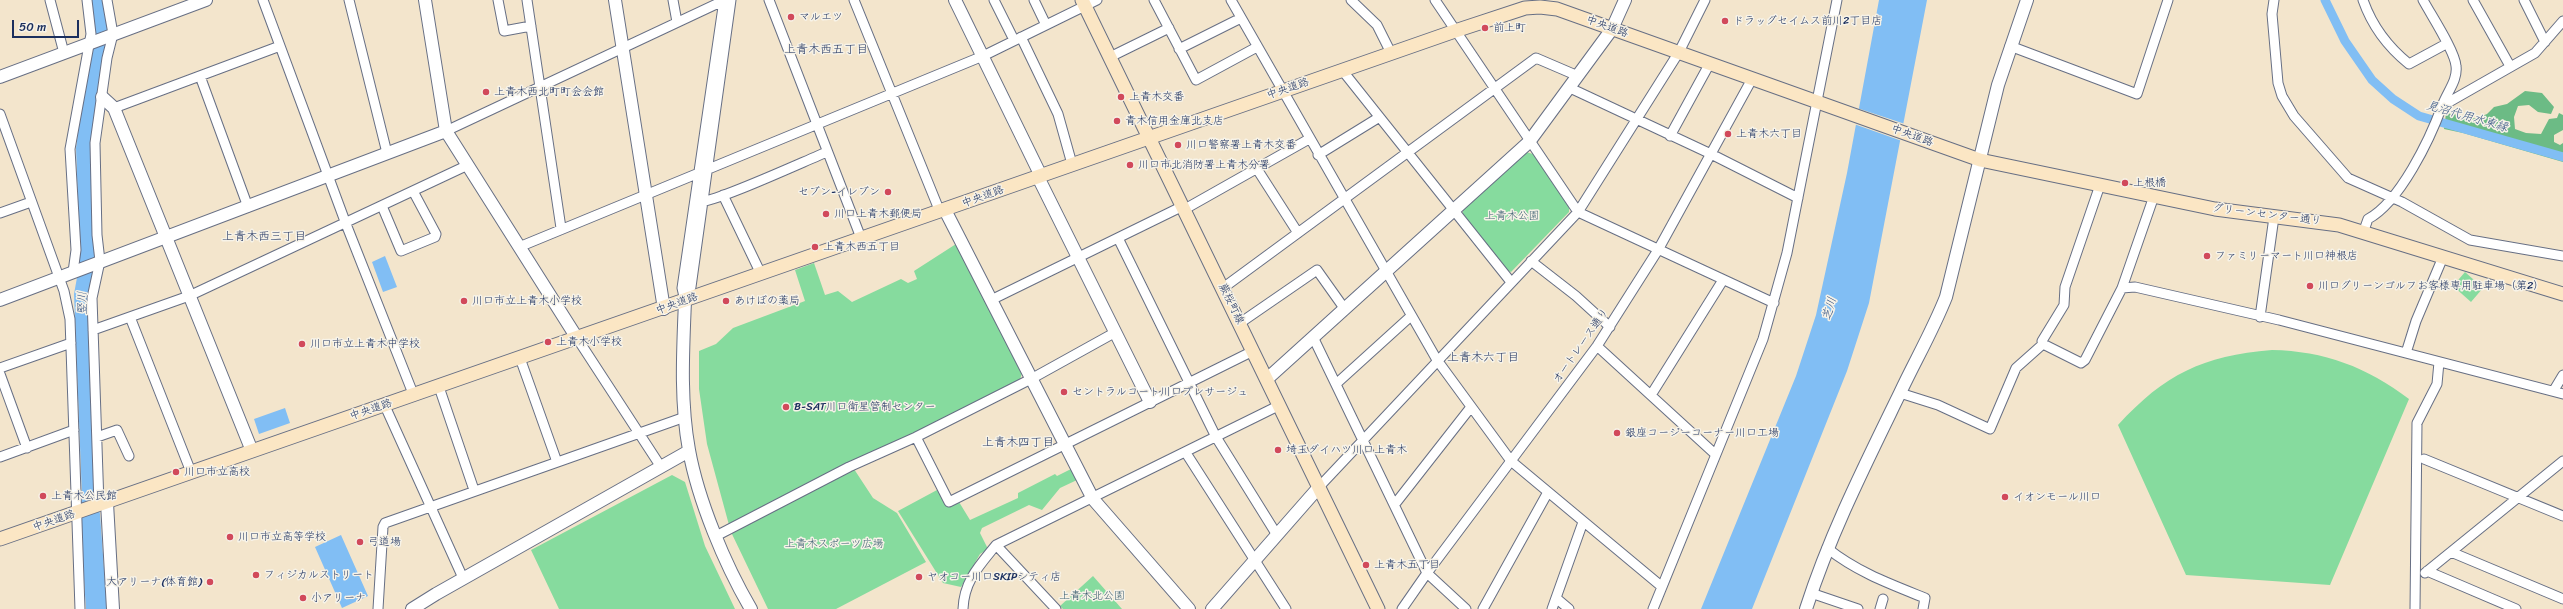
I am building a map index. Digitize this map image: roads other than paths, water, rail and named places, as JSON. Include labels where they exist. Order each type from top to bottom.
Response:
[{"type":"main road","name":"蕨桜町線","points":[[1088,2],[1110,57],[1378,609]]},
{"type":"main road","name":"中央道路","points":[[0,539],[664,309],[860,238],[943,211],[1072,164],[1536,3],[1612,28],[1966,155]]},
{"type":"main road","name":"グリーンセンター通り","points":[[1966,155],[1980,160],[2221,210],[2327,222],[2563,294]]},
{"type":"street","points":[[50,0],[64,53]]},
{"type":"street","points":[[73,272],[76,250],[70,149],[91,34],[87,0]]},
{"type":"street","points":[[107,0],[111,35],[95,143],[97,235],[100,261],[92,298],[97,437],[113,609]]},
{"type":"street","points":[[0,77],[206,0]]},
{"type":"street","points":[[263,0],[328,177],[414,396]]},
{"type":"street","points":[[349,0],[387,154]]},
{"type":"street","points":[[425,0],[446,131],[577,338],[661,467]]},
{"type":"street","points":[[498,0],[504,31],[531,26]]},
{"type":"street","points":[[527,0],[562,228]]},
{"type":"street","points":[[615,0],[664,309]]},
{"type":"street","points":[[673,0],[677,22]]},
{"type":"street","points":[[0,300],[166,236],[248,208],[446,131],[724,0]]},
{"type":"street","points":[[704,169],[724,0]]},
{"type":"street","points":[[731,0],[699,202],[691,287],[685,301],[683,382],[689,451],[716,536],[738,587],[750,609]]},
{"type":"street","points":[[769,0],[860,238]]},
{"type":"street","points":[[854,0],[943,211],[991,300],[1093,499],[1189,609]]},
{"type":"street","points":[[955,0],[983,56],[1077,257],[1150,402]]},
{"type":"street","points":[[994,0],[1018,39],[1058,114],[1072,164]]},
{"type":"street","points":[[1034,0],[1046,25]]},
{"type":"street","points":[[1154,0],[1196,80],[1257,47]]},
{"type":"street","points":[[1231,0],[1384,271],[1437,360],[1471,407],[1511,461],[1661,586]]},
{"type":"street","points":[[1351,0],[1377,25],[1391,53]]},
{"type":"street","points":[[1435,0],[1529,142],[1578,212],[1774,303]]},
{"type":"street","points":[[1267,379],[1384,271],[1529,142],[1570,88],[1612,28],[1625,0]]},
{"type":"street","points":[[1212,609],[1319,487],[1578,212],[1679,52],[1705,0]]},
{"type":"street","points":[[1652,609],[1763,339],[1774,303],[1798,198],[1824,104],[1837,0]]},
{"type":"street","points":[[1806,609],[1827,548],[1900,393],[1938,319],[1946,297],[2010,46],[2027,0]]},
{"type":"street","points":[[2010,46],[2137,94],[2168,0]]},
{"type":"street","points":[[2274,0],[2272,14],[2278,82],[2282,96],[2294,116],[2348,178],[2392,199],[2402,202],[2470,240],[2563,256]]},
{"type":"street","points":[[2363,0],[2368,16],[2391,50],[2409,64],[2446,44]]},
{"type":"street","points":[[2363,234],[2368,219],[2377,215],[2392,199],[2424,147],[2440,116],[2442,106],[2456,72],[2456,64],[2423,0]]},
{"type":"street","points":[[2473,0],[2510,66]]},
{"type":"street","points":[[2524,0],[2545,42]]},
{"type":"street","points":[[519,247],[704,169],[983,56],[1046,25],[1088,2]]},
{"type":"street","points":[[1179,49],[1241,18]]},
{"type":"street","points":[[2442,106],[2535,53],[2563,21]]},
{"type":"street","points":[[1110,57],[1169,28]]},
{"type":"street","points":[[114,108],[280,46]]},
{"type":"street","points":[[1223,288],[1536,58],[1578,76]]},
{"type":"street","points":[[1670,136],[1710,64]]},
{"type":"street","points":[[1342,70],[1378,118],[1511,282]]},
{"type":"street","points":[[200,76],[248,208]]},
{"type":"street","name":"オートレース通り","points":[[1402,609],[1427,573],[1610,327],[1658,250],[1752,79]]},
{"type":"street","points":[[1570,88],[1711,154],[1798,198]]},
{"type":"street","points":[[102,97],[114,108],[252,451]]},
{"type":"street","points":[[0,114],[58,277],[70,319],[79,512],[80,609]]},
{"type":"street","points":[[1318,155],[1378,118]]},
{"type":"street","points":[[991,300],[1077,257],[1184,207],[1309,139]]},
{"type":"street","points":[[699,202],[723,195],[827,152]]},
{"type":"street","points":[[93,330],[189,296],[346,224],[468,165]]},
{"type":"street","points":[[1257,168],[1298,233]]},
{"type":"street","points":[[1900,393],[1938,405],[1990,429],[2016,368],[2043,344],[2042,341],[2064,306],[2065,288],[2100,185]]},
{"type":"street","points":[[382,206],[401,251],[435,237],[436,234],[413,191]]},
{"type":"street","points":[[723,195],[761,274]]},
{"type":"street","points":[[2043,344],[2081,363],[2085,360],[2122,288],[2154,196]]},
{"type":"street","points":[[0,213],[32,202]]},
{"type":"street","points":[[2260,317],[2274,217]]},
{"type":"street","points":[[1118,238],[1216,438],[1277,535]]},
{"type":"street","points":[[2406,353],[2416,321],[2443,258]]},
{"type":"street","points":[[1531,261],[1576,296],[1610,327]]},
{"type":"street","points":[[1240,323],[1317,270],[1344,308]]},
{"type":"street","points":[[1651,395],[1723,280]]},
{"type":"street","points":[[2122,288],[2135,287],[2559,392],[2563,375]]},
{"type":"street","points":[[1336,384],[1411,316]]},
{"type":"street","points":[[130,317],[191,472]]},
{"type":"street","points":[[716,536],[850,467],[916,437],[1032,379],[1114,333]]},
{"type":"street","points":[[1313,337],[1427,573],[1466,609]]},
{"type":"street","points":[[0,368],[71,343]]},
{"type":"street","points":[[1597,346],[1715,454]]},
{"type":"street","points":[[916,437],[948,502],[1253,350]]},
{"type":"street","points":[[520,358],[557,462]]},
{"type":"street","points":[[2415,609],[2417,423],[2437,384],[2439,362]]},
{"type":"street","points":[[0,374],[27,448]]},
{"type":"street","points":[[438,387],[474,490]]},
{"type":"street","points":[[962,609],[965,590],[972,574],[996,545],[1093,499],[1280,405]]},
{"type":"street","points":[[385,406],[463,578]]},
{"type":"street","points":[[1395,504],[1471,407]]},
{"type":"street","points":[[378,609],[383,527],[385,523],[638,432],[685,417]]},
{"type":"street","points":[[0,457],[74,430]]},
{"type":"street","points":[[97,437],[117,430],[129,456]]},
{"type":"street","points":[[412,609],[463,578],[689,451]]},
{"type":"street","points":[[1186,453],[1286,609]]},
{"type":"street","points":[[2424,459],[2563,516]]},
{"type":"street","points":[[2516,609],[2502,606],[2426,572],[2563,461]]},
{"type":"street","points":[[1483,609],[1548,492]]},
{"type":"street","points":[[1552,609],[1583,522]]},
{"type":"street","points":[[996,545],[1056,609]]},
{"type":"street","points":[[1827,548],[1845,562],[1873,578],[1925,598],[1923,609]]},
{"type":"street","points":[[2451,552],[2563,599]]},
{"type":"street","points":[[1811,593],[1858,609]]},
{"type":"street","points":[[1556,598],[1569,609]]},
{"type":"street","points":[[1880,609],[1884,600]]},
{"type":"water","name":"竪川","points":[[90,0],[104,0],[109,29],[91,149],[96,254],[89,297],[96,496],[100,514],[107,609],[86,609],[80,520],[82,497],[74,294],[80,261],[76,148],[84,89]]},
{"type":"water","name":"芝川","points":[[1879,0],[1927,0],[1869,303],[1847,371],[1752,609],[1701,609],[1796,376],[1816,315],[1847,173]]},
{"type":"water","points":[[385,256],[397,287],[383,292],[372,262]]},
{"type":"water","points":[[285,408],[290,423],[259,434],[254,419]]},
{"type":"water","points":[[341,535],[368,596],[342,608],[315,547]]},
{"type":"waterway","name":"見沼代用水東縁","points":[[2325,0],[2345,41],[2372,80],[2393,99],[2419,116],[2563,157]]},
{"type":"place","name":"マルエツ","points":[[791,17]]},
{"type":"place","name":"ドラッグセイムス前川2丁目店","points":[[1725,21]]},
{"type":"place","name":"前上町","points":[[1485,28]]},
{"type":"place","name":"上青木西北町町会会館","points":[[486,92]]},
{"type":"place","name":"上青木交番","points":[[1121,97]]},
{"type":"place","name":"青木信用金庫北支店","points":[[1117,121]]},
{"type":"place","name":"上青木六丁目","points":[[1728,134]]},
{"type":"place","name":"川口警察署上青木交番","points":[[1178,145]]},
{"type":"place","name":"川口市北消防署上青木分署","points":[[1130,165]]},
{"type":"place","name":"上根橋","points":[[2125,183]]},
{"type":"place","name":"セブン-イレブン","points":[[888,192]]},
{"type":"place","name":"川口上青木郵便局","points":[[826,214]]},
{"type":"place","name":"上青木西五丁目","points":[[815,247]]},
{"type":"place","name":"ファミリーマート川口神根店","points":[[2207,256]]},
{"type":"place","name":"川口グリーンゴルフお客様専用駐車場（第2）","points":[[2310,286]]},
{"type":"place","name":"川口市立上青木小学校","points":[[464,301]]},
{"type":"place","name":"あけぼの薬局","points":[[726,301]]},
{"type":"place","name":"上青木小学校","points":[[548,342]]},
{"type":"place","name":"川口市立上青木中学校","points":[[302,344]]},
{"type":"place","name":"セントラルコート川口プレサージュ","points":[[1064,392]]},
{"type":"place","name":"B-SAT川口衛星管制センター","points":[[786,407]]},
{"type":"place","name":"銀座コージーコーナー川口工場","points":[[1617,433]]},
{"type":"place","name":"埼玉ダイハツ川口上青木","points":[[1278,450]]},
{"type":"place","name":"川口市立高校","points":[[176,472]]},
{"type":"place","name":"上青木公民館","points":[[43,496]]},
{"type":"place","name":"イオンモール川口","points":[[2005,497]]},
{"type":"place","name":"川口市立高等学校","points":[[230,537]]},
{"type":"place","name":"弓道場","points":[[360,542]]},
{"type":"place","name":"上青木五丁目","points":[[1366,565]]},
{"type":"place","name":"フィジカルストリート","points":[[256,575]]},
{"type":"place","name":"ヤオコー川口SKIPシティ店","points":[[919,577]]},
{"type":"place","name":"大アリーナ(体育館)","points":[[210,582]]},
{"type":"place","name":"小アリーナ","points":[[303,598]]},
{"type":"district","name":"上青木西五丁目","points":[[826,50]]},
{"type":"district","name":"上青木西三丁目","points":[[264,237]]},
{"type":"district","name":"上青木六丁目","points":[[1483,358]]},
{"type":"district","name":"上青木四丁目","points":[[1018,443]]},
{"type":"park label","name":"上青木公園","points":[[1512,216]]},
{"type":"park label","name":"上青木スポーツ広場","points":[[834,544]]},
{"type":"park label","name":"上青木北公園","points":[[1092,596]]}]
